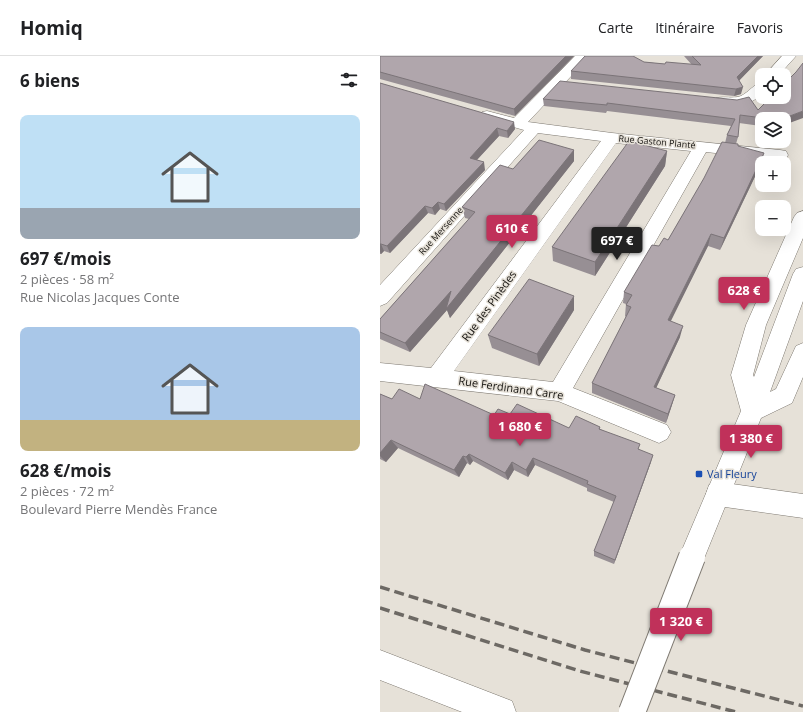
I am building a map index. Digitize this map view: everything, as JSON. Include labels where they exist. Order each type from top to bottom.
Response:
[{"type":"street","points":[[517,124],[583,56]]},
{"type":"street","points":[[778,68],[789,56]]},
{"type":"street","points":[[795,56],[803,58]]},
{"type":"street","points":[[559,82],[576,85]]},
{"type":"street","points":[[711,100],[735,102],[746,100],[755,94]]},
{"type":"street","name":"Rue Gaston Planté","points":[[471,111],[534,128],[612,138],[780,155]]},
{"type":"street","name":"Rue Mersenne","points":[[380,298],[387,280],[534,128]]},
{"type":"street","name":"Rue des Pinèdes","points":[[436,378],[612,138]]},
{"type":"street","points":[[559,392],[702,146]]},
{"type":"street","points":[[752,411],[742,375],[756,325],[803,217]]},
{"type":"street","points":[[632,712],[692,557],[752,411],[803,274]]},
{"type":"street","points":[[752,411],[784,396],[803,352]]},
{"type":"street","name":"Rue Ferdinand Carre","points":[[380,372],[559,392],[659,432]]},
{"type":"street","points":[[718,494],[803,506]]},
{"type":"street","points":[[380,665],[502,712]]},
{"type":"building","points":[[380,56],[566,56],[514,109],[380,72]]},
{"type":"building","points":[[585,56],[633,56],[644,62],[701,65],[692,56],[758,56],[737,77],[743,87],[736,89],[571,71]]},
{"type":"building","points":[[803,63],[803,111],[791,116],[791,112],[755,112],[755,117],[740,115],[738,137],[727,135],[735,119],[607,103],[607,105],[543,99],[560,81],[737,100],[749,97],[758,110],[764,104],[791,104],[791,77]]},
{"type":"building","points":[[380,83],[514,122],[507,131],[497,128],[470,158],[484,162],[444,204],[438,202],[432,208],[425,206],[387,246],[380,244]]},
{"type":"building","points":[[539,140],[574,150],[446,309],[451,291],[405,343],[380,332],[380,319],[475,212],[462,207],[500,165],[513,169]]},
{"type":"building","points":[[629,141],[667,151],[595,262],[552,247]]},
{"type":"building","points":[[722,142],[738,144],[738,146],[764,153],[763,156],[755,156],[755,172],[724,238],[711,234],[668,320],[683,326],[654,387],[675,395],[668,414],[592,383],[631,307],[626,305],[632,295],[624,292],[652,245],[659,246],[664,238],[668,240],[704,178]]},
{"type":"building","points":[[529,279],[574,296],[537,354],[488,335]]},
{"type":"building","points":[[425,384],[494,415],[498,409],[510,414],[517,404],[569,428],[576,416],[600,427],[599,429],[640,444],[638,449],[653,455],[615,560],[594,551],[616,496],[587,484],[588,481],[533,458],[526,470],[512,462],[505,473],[469,454],[466,457],[463,456],[454,470],[391,440],[380,453],[380,394],[392,399],[399,389],[420,399]]},
{"type":"railway","points":[[380,587],[585,650],[803,706]]},
{"type":"railway","points":[[380,608],[580,671],[736,712]]},
{"type":"place","name":"Val Fleury","points":[[699,474]]}]
